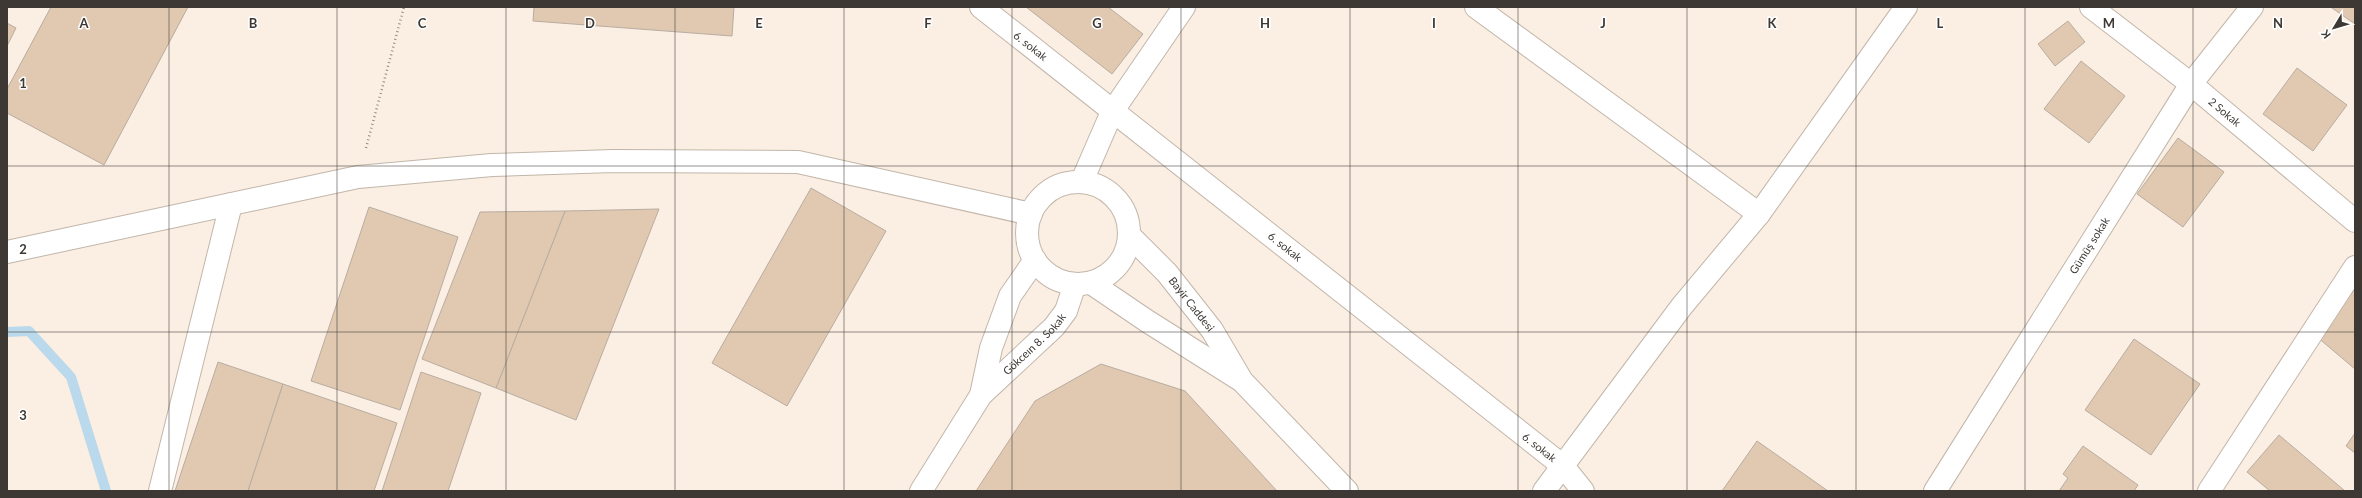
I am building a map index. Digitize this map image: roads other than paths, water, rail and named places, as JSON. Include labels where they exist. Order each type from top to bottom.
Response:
[{"type":"street","name":"6. sokak","points":[[981,7],[1112,112],[1563,466],[1583,491]]},
{"type":"street","points":[[1082,181],[1112,112],[1184,7]]},
{"type":"street","points":[[1476,7],[1759,214]]},
{"type":"street","points":[[1544,491],[1682,306],[1759,214],[1906,7]]},
{"type":"street","name":"2 Sokak","points":[[2091,7],[2191,84],[2355,221]]},
{"type":"street","name":"Gümüş sokak","points":[[1935,491],[2191,84],[2252,7]]},
{"type":"street","points":[[7,252],[358,177],[500,164],[613,161],[798,162],[1031,214]]},
{"type":"street","points":[[1082,181],[1097,185],[1111,193],[1122,205],[1128,220],[1130,236],[1126,252],[1118,266],[1106,276],[1083,283],[1059,281],[1046,272],[1035,260],[1029,245],[1027,229],[1031,214],[1039,200],[1051,189],[1066,183],[1082,181]]},
{"type":"street","points":[[160,491],[231,204]]},
{"type":"street","name":"Bayir Caddesi","points":[[1130,236],[1167,274],[1212,330],[1242,381],[1347,491]]},
{"type":"street","name":"Gökceın 8. Sokak","points":[[981,395],[991,348],[1010,296],[1035,260]]},
{"type":"street","points":[[2209,491],[2355,267]]},
{"type":"street","name":"Bayir Caddesi","points":[[1083,283],[1242,381]]},
{"type":"street","name":"Gökceın 8. Sokak","points":[[921,491],[981,395],[1054,327],[1066,311],[1083,283]]},
{"type":"waterway","points":[[7,332],[29,331],[71,377],[106,491]]}]
